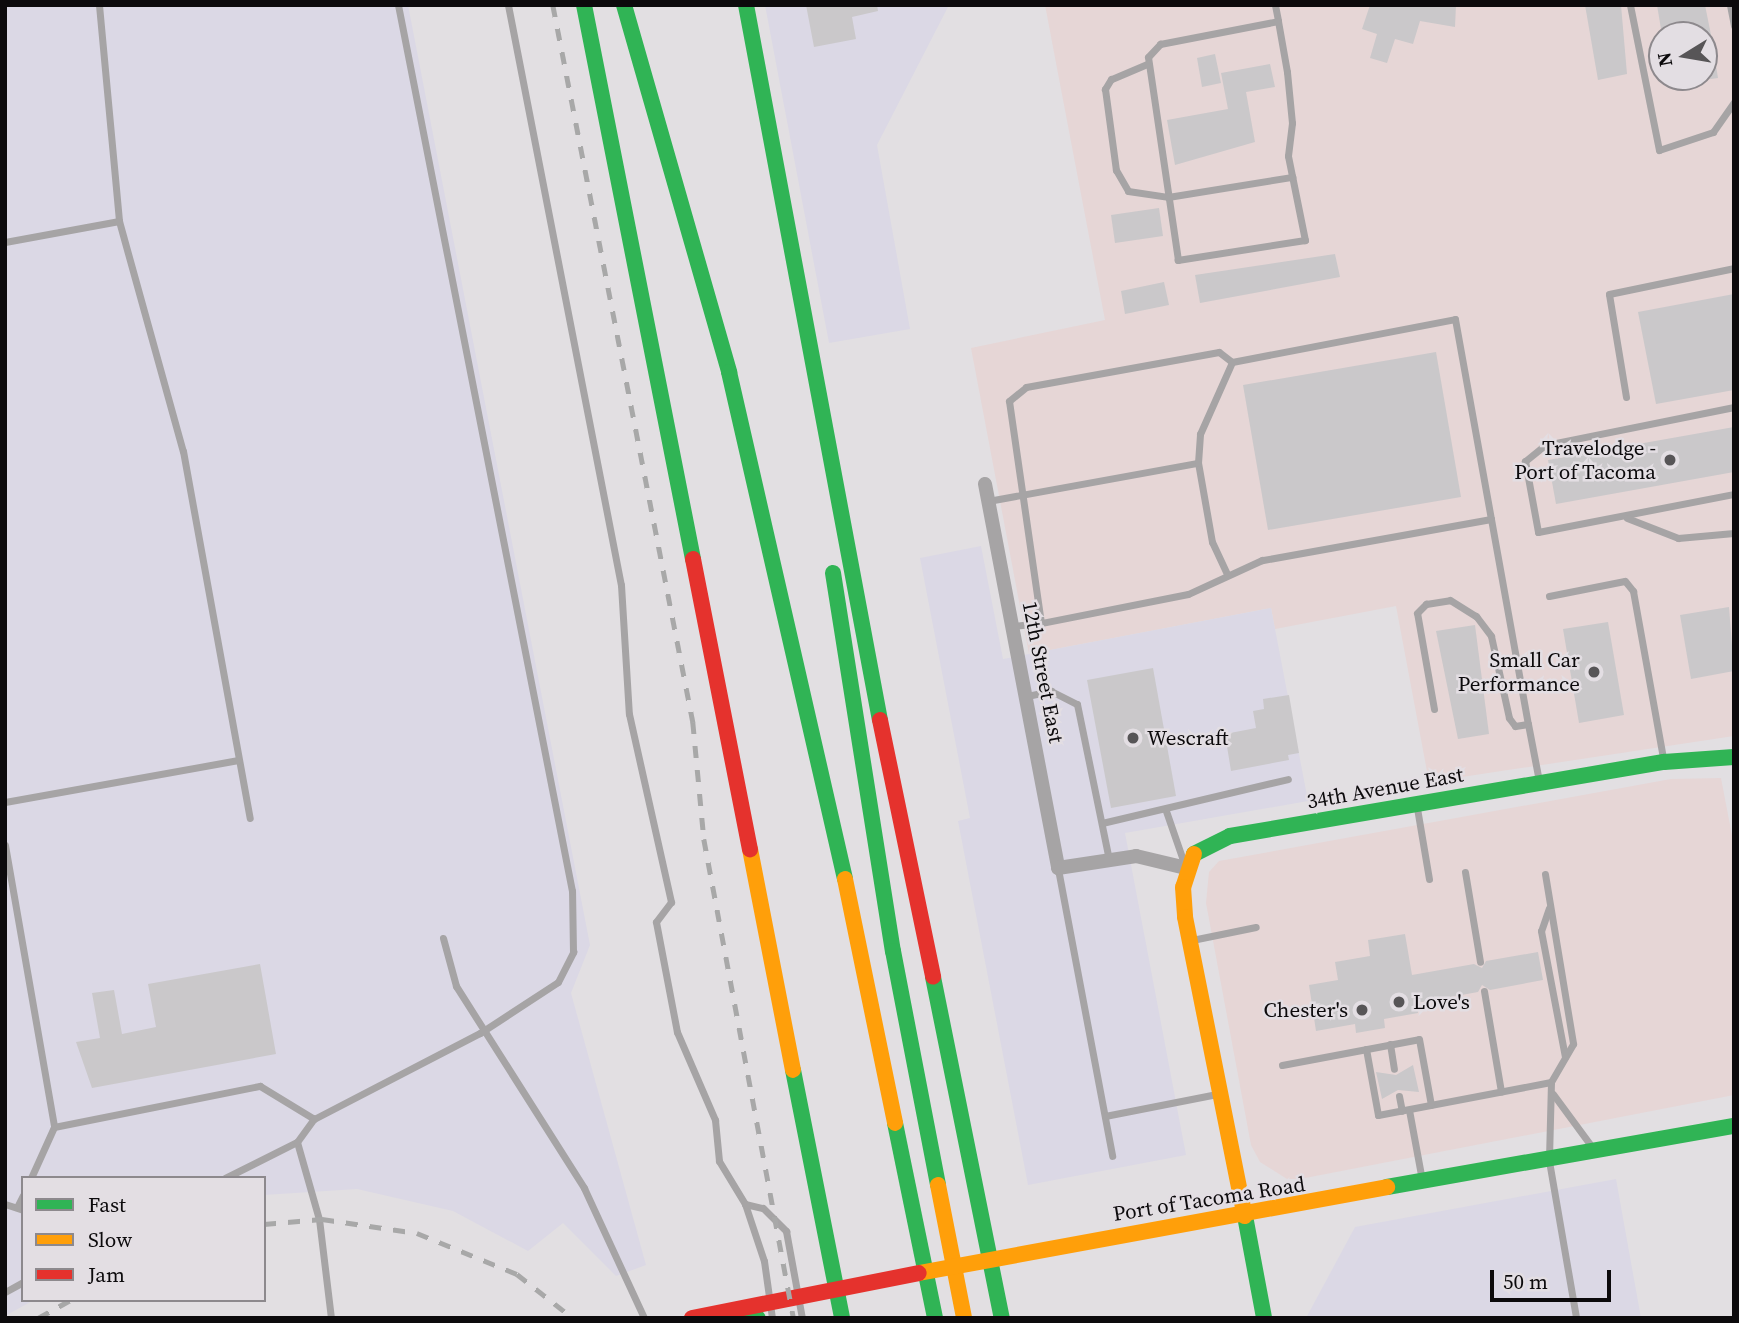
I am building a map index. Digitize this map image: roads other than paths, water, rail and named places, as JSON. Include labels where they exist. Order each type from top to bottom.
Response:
[{"type":"main road","points":[[584,5],[842,1318]]},
{"type":"main road","points":[[624,5],[729,372],[807,694],[935,1318]]},
{"type":"main road","points":[[746,5],[888,924],[964,1318]]},
{"type":"main road","points":[[767,128],[1002,1318]]},
{"type":"main road","name":"34th Avenue East","points":[[1186,868],[1195,853],[1230,836],[1664,762],[1734,757]]},
{"type":"main road","points":[[1186,868],[1189,941],[1264,1318]]},
{"type":"main road","name":"Port of Tacoma Road","points":[[692,1318],[1140,1230],[1245,1216],[1734,1126]]},
{"type":"main road","points":[[736,1310],[758,1318]]},
{"type":"street","name":"12th Street East","points":[[985,484],[1058,868]]},
{"type":"street","points":[[1058,868],[1110,860],[1159,858],[1186,868]]},
{"type":"lane","points":[[99,5],[119,221],[183,451],[250,818]]},
{"type":"lane","points":[[229,1176],[297,1142],[314,1119],[484,1030],[558,982],[573,952],[572,891],[398,5]]},
{"type":"lane","points":[[508,5],[621,585],[629,714],[671,902],[656,922],[677,1032],[715,1120],[719,1161],[745,1204],[764,1261],[772,1318]]},
{"type":"lane","points":[[1147,64],[1178,260],[1305,240],[1292,177],[1292,122],[1275,5]]},
{"type":"lane","points":[[1630,5],[1658,150],[1713,132],[1734,102]]},
{"type":"lane","points":[[1730,5],[1734,26]]},
{"type":"lane","points":[[1278,21],[1160,44],[1147,64],[1111,79],[1104,102],[1121,181],[1143,198],[1168,197],[1292,177]]},
{"type":"lane","points":[[5,242],[119,221]]},
{"type":"lane","points":[[1626,397],[1609,294],[1734,268]]},
{"type":"lane","points":[[1041,623],[1030,573],[1026,491],[1011,396],[1026,387],[1219,352],[1232,362],[1455,319],[1539,782]]},
{"type":"lane","points":[[1227,574],[1212,542],[1198,463],[1200,434],[1232,362]]},
{"type":"lane","points":[[1734,407],[1545,445],[1525,461],[1538,532],[1627,518],[1734,494]]},
{"type":"lane","points":[[989,501],[1026,491],[1198,463]]},
{"type":"lane","points":[[1627,518],[1678,538],[1734,533]]},
{"type":"lane","points":[[1013,626],[1188,594],[1262,560],[1491,519]]},
{"type":"lane","points":[[1549,596],[1625,581],[1633,590],[1664,762]]},
{"type":"lane","points":[[1434,709],[1417,613],[1426,604],[1450,600],[1476,616],[1491,636],[1509,718],[1515,726],[1528,724]]},
{"type":"lane","points":[[1027,696],[1051,691],[1077,704],[1110,860]]},
{"type":"lane","points":[[5,802],[239,760]]},
{"type":"lane","points":[[1102,824],[1166,811],[1203,796],[1288,779]]},
{"type":"lane","points":[[1416,804],[1429,879]]},
{"type":"lane","points":[[1166,811],[1186,868]]},
{"type":"lane","points":[[5,845],[54,1127],[32,1176]]},
{"type":"lane","points":[[1058,868],[1112,1156]]},
{"type":"lane","points":[[1465,872],[1480,962]]},
{"type":"lane","points":[[1545,874],[1573,1044],[1551,1082],[1553,1094],[1549,1161],[1576,1318]]},
{"type":"lane","points":[[1550,905],[1541,931],[1565,1058]]},
{"type":"lane","points":[[1189,941],[1256,927]]},
{"type":"lane","points":[[443,938],[456,986],[584,1188],[644,1318]]},
{"type":"lane","points":[[1484,990],[1501,1092]]},
{"type":"lane","points":[[1282,1065],[1419,1039],[1432,1105]]},
{"type":"lane","points":[[1390,1044],[1394,1069]]},
{"type":"lane","points":[[1366,1049],[1378,1115],[1551,1082]]},
{"type":"lane","points":[[54,1127],[260,1086],[314,1119]]},
{"type":"lane","points":[[1105,1116],[1220,1093]]},
{"type":"lane","points":[[1553,1094],[1596,1153]]},
{"type":"lane","points":[[1399,1096],[1423,1184]]},
{"type":"lane","points":[[297,1142],[318,1219],[331,1318]]},
{"type":"lane","points":[[5,1203],[20,1208]]},
{"type":"lane","points":[[745,1204],[762,1208],[786,1231],[802,1318]]},
{"type":"lane","points":[[5,1292],[21,1283]]},
{"type":"railway","points":[[553,5],[693,722],[704,839],[794,1318]]},
{"type":"railway","points":[[266,1224],[322,1219],[417,1233],[517,1274],[573,1318]]},
{"type":"railway","points":[[38,1318],[67,1302]]},
{"type":"place","name":"Travelodge - Port of Tacoma","points":[[1670,460]]},
{"type":"place","name":"Small Car Performance","points":[[1594,672]]},
{"type":"place","name":"Wescraft","points":[[1133,738]]},
{"type":"place","name":"Love's","points":[[1399,1002]]},
{"type":"place","name":"Chester's","points":[[1362,1010]]}]
